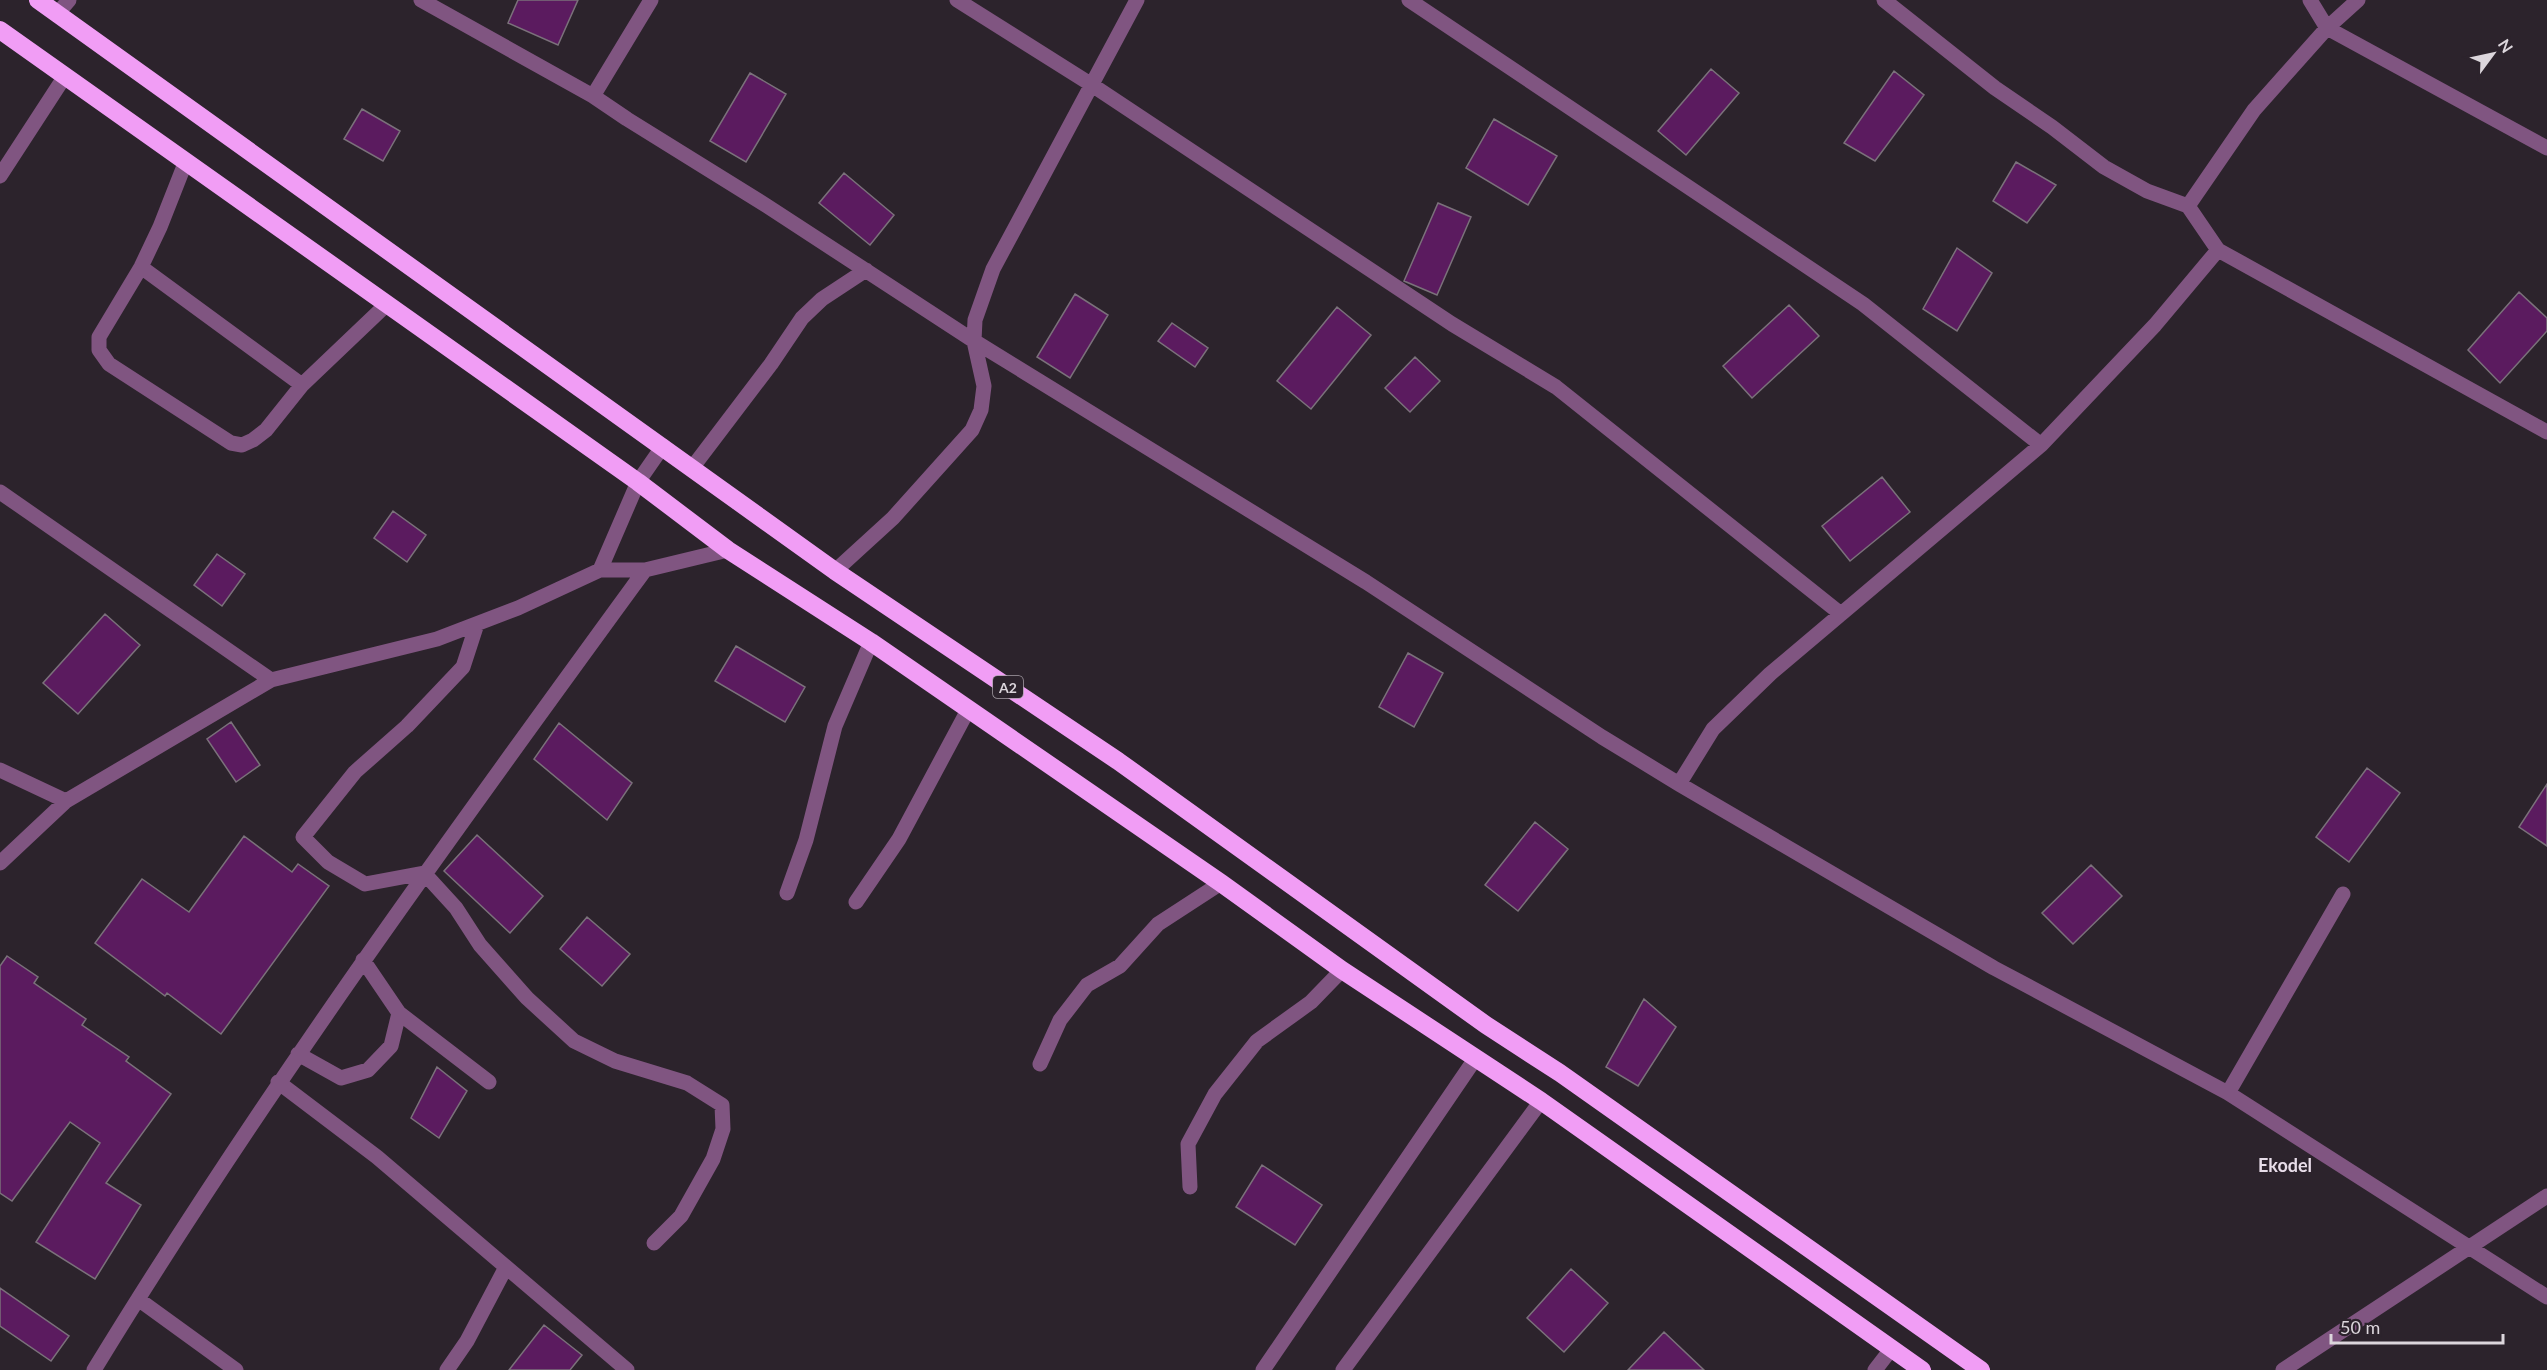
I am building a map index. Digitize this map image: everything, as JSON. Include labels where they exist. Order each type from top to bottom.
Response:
[{"type":"highway","name":"A2","points":[[38,0],[63,7],[835,571],[1118,761],[1486,1025],[1560,1073],[1981,1370]]},
{"type":"highway","points":[[0,30],[638,482],[728,549],[871,642],[1221,883],[1342,970],[1541,1101],[1922,1370]]},
{"type":"street","points":[[421,0],[593,96],[974,341],[1366,582],[1602,737],[1678,784],[1994,968],[2228,1093],[2547,1297]]},
{"type":"street","points":[[593,96],[651,0]]},
{"type":"street","points":[[957,0],[1092,86],[1442,317],[1556,387],[1841,614]]},
{"type":"street","points":[[835,571],[893,518],[972,430],[981,410],[984,386],[974,341],[975,320],[993,269],[1137,0]]},
{"type":"street","points":[[1409,0],[1863,304],[2041,445]]},
{"type":"street","points":[[1884,0],[1995,88],[2103,167],[2147,191],[2188,206],[2218,250],[2547,432]]},
{"type":"street","points":[[2310,0],[2327,28],[2547,147]]},
{"type":"street","points":[[2188,206],[2254,110],[2327,28],[2358,0]]},
{"type":"street","points":[[0,176],[65,76]]},
{"type":"street","points":[[186,161],[160,227],[141,267],[99,337],[99,350],[109,364],[231,443],[242,445],[254,440],[266,430],[302,386],[387,304]]},
{"type":"street","points":[[1678,784],[1713,729],[1770,674],[2041,445],[2155,325],[2218,250]]},
{"type":"street","points":[[141,267],[302,386]]},
{"type":"street","points":[[692,468],[771,364],[802,318],[822,299],[866,270]]},
{"type":"street","points":[[600,570],[638,482],[663,446]]},
{"type":"street","points":[[0,492],[271,680]]},
{"type":"street","points":[[0,863],[66,801],[271,680],[437,639],[518,608],[600,570],[645,570],[728,549]]},
{"type":"street","points":[[94,1370],[278,1082],[424,873],[645,570]]},
{"type":"street","points":[[424,873],[365,884],[328,862],[303,837],[355,772],[407,726],[463,667],[477,624]]},
{"type":"street","points":[[787,893],[807,840],[835,726],[871,642]]},
{"type":"street","points":[[856,902],[899,839],[968,710]]},
{"type":"street","points":[[0,770],[66,801]]},
{"type":"street","points":[[424,873],[456,908],[480,945],[527,998],[574,1041],[615,1061],[687,1083],[722,1105],[723,1129],[713,1159],[681,1216],[654,1243]]},
{"type":"street","points":[[1040,1064],[1060,1020],[1087,985],[1120,966],[1158,924],[1221,883]]},
{"type":"street","points":[[2228,1093],[2343,894]]},
{"type":"street","points":[[363,960],[399,1013],[489,1082]]},
{"type":"street","points":[[1190,1187],[1188,1144],[1215,1094],[1257,1041],[1311,1002],[1342,970]]},
{"type":"street","points":[[298,1054],[341,1078],[368,1070],[391,1046],[399,1013]]},
{"type":"street","points":[[1263,1370],[1475,1059]]},
{"type":"street","points":[[278,1082],[377,1157],[627,1370]]},
{"type":"street","points":[[1343,1370],[1541,1101]]},
{"type":"street","points":[[2283,1370],[2467,1247],[2547,1197]]},
{"type":"street","points":[[447,1370],[467,1341],[506,1267]]},
{"type":"street","points":[[138,1299],[236,1370]]},
{"type":"street","points":[[1875,1370],[1892,1348]]},
{"type":"building","points":[[518,0],[578,0],[558,45],[508,23]]},
{"type":"building","points":[[1711,69],[1739,93],[1686,155],[1658,131]]},
{"type":"building","points":[[1894,71],[1924,95],[1875,161],[1844,143]]},
{"type":"building","points":[[750,73],[786,94],[746,162],[710,141]]},
{"type":"building","points":[[362,109],[400,131],[383,161],[344,139]]},
{"type":"building","points":[[1494,119],[1557,156],[1528,205],[1466,168]]},
{"type":"building","points":[[2016,162],[2056,185],[2027,223],[1993,201]]},
{"type":"building","points":[[844,173],[894,215],[870,245],[819,203]]},
{"type":"building","points":[[1438,203],[1471,217],[1437,295],[1404,281]]},
{"type":"building","points":[[1957,248],[1992,273],[1957,331],[1923,309]]},
{"type":"building","points":[[2519,292],[2547,318],[2547,331],[2500,383],[2468,350]]},
{"type":"building","points":[[1075,294],[1108,315],[1070,378],[1037,357]]},
{"type":"building","points":[[1789,305],[1819,336],[1752,398],[1723,366]]},
{"type":"building","points":[[1337,307],[1371,335],[1311,409],[1277,381]]},
{"type":"building","points":[[1172,323],[1208,348],[1195,367],[1158,341]]},
{"type":"building","points":[[1415,357],[1440,381],[1410,412],[1385,388]]},
{"type":"building","points":[[1882,477],[1910,512],[1850,561],[1822,526]]},
{"type":"building","points":[[393,511],[426,535],[407,562],[374,538]]},
{"type":"building","points":[[217,554],[245,574],[222,606],[194,585]]},
{"type":"building","points":[[105,614],[140,645],[78,714],[43,683]]},
{"type":"building","points":[[736,646],[805,687],[785,722],[715,681]]},
{"type":"building","points":[[1408,653],[1443,673],[1414,727],[1379,707]]},
{"type":"building","points":[[231,722],[260,765],[236,782],[207,739]]},
{"type":"building","points":[[559,723],[632,783],[607,820],[534,759]]},
{"type":"building","points":[[2367,768],[2400,793],[2349,862],[2316,837]]},
{"type":"building","points":[[2547,784],[2547,846],[2519,827]]},
{"type":"building","points":[[1535,822],[1568,849],[1518,911],[1485,885]]},
{"type":"building","points":[[477,835],[543,896],[510,933],[444,871]]},
{"type":"building","points":[[244,836],[292,872],[298,864],[329,886],[221,1034],[167,993],[165,996],[95,943],[142,879],[189,912]]},
{"type":"building","points":[[2091,865],[2122,896],[2073,944],[2042,913]]},
{"type":"building","points":[[587,917],[630,954],[602,986],[560,949]]},
{"type":"building","points":[[7,956],[38,977],[34,983],[86,1019],[82,1025],[129,1057],[126,1061],[171,1094],[106,1183],[141,1205],[95,1279],[36,1242],[100,1143],[70,1122],[12,1201],[0,1193],[0,966]]},
{"type":"building","points":[[1644,999],[1676,1027],[1638,1086],[1606,1067]]},
{"type":"building","points":[[437,1067],[467,1091],[439,1138],[411,1118]]},
{"type":"building","points":[[1262,1165],[1322,1205],[1295,1245],[1236,1207]]},
{"type":"building","points":[[1571,1269],[1608,1303],[1564,1352],[1527,1318]]},
{"type":"building","points":[[0,1288],[69,1336],[51,1361],[0,1326]]},
{"type":"building","points":[[544,1325],[582,1355],[570,1370],[509,1370]]},
{"type":"building","points":[[1664,1332],[1704,1370],[1628,1370]]},
{"type":"district","name":"Ekodel","points":[[2285,1165]]}]
